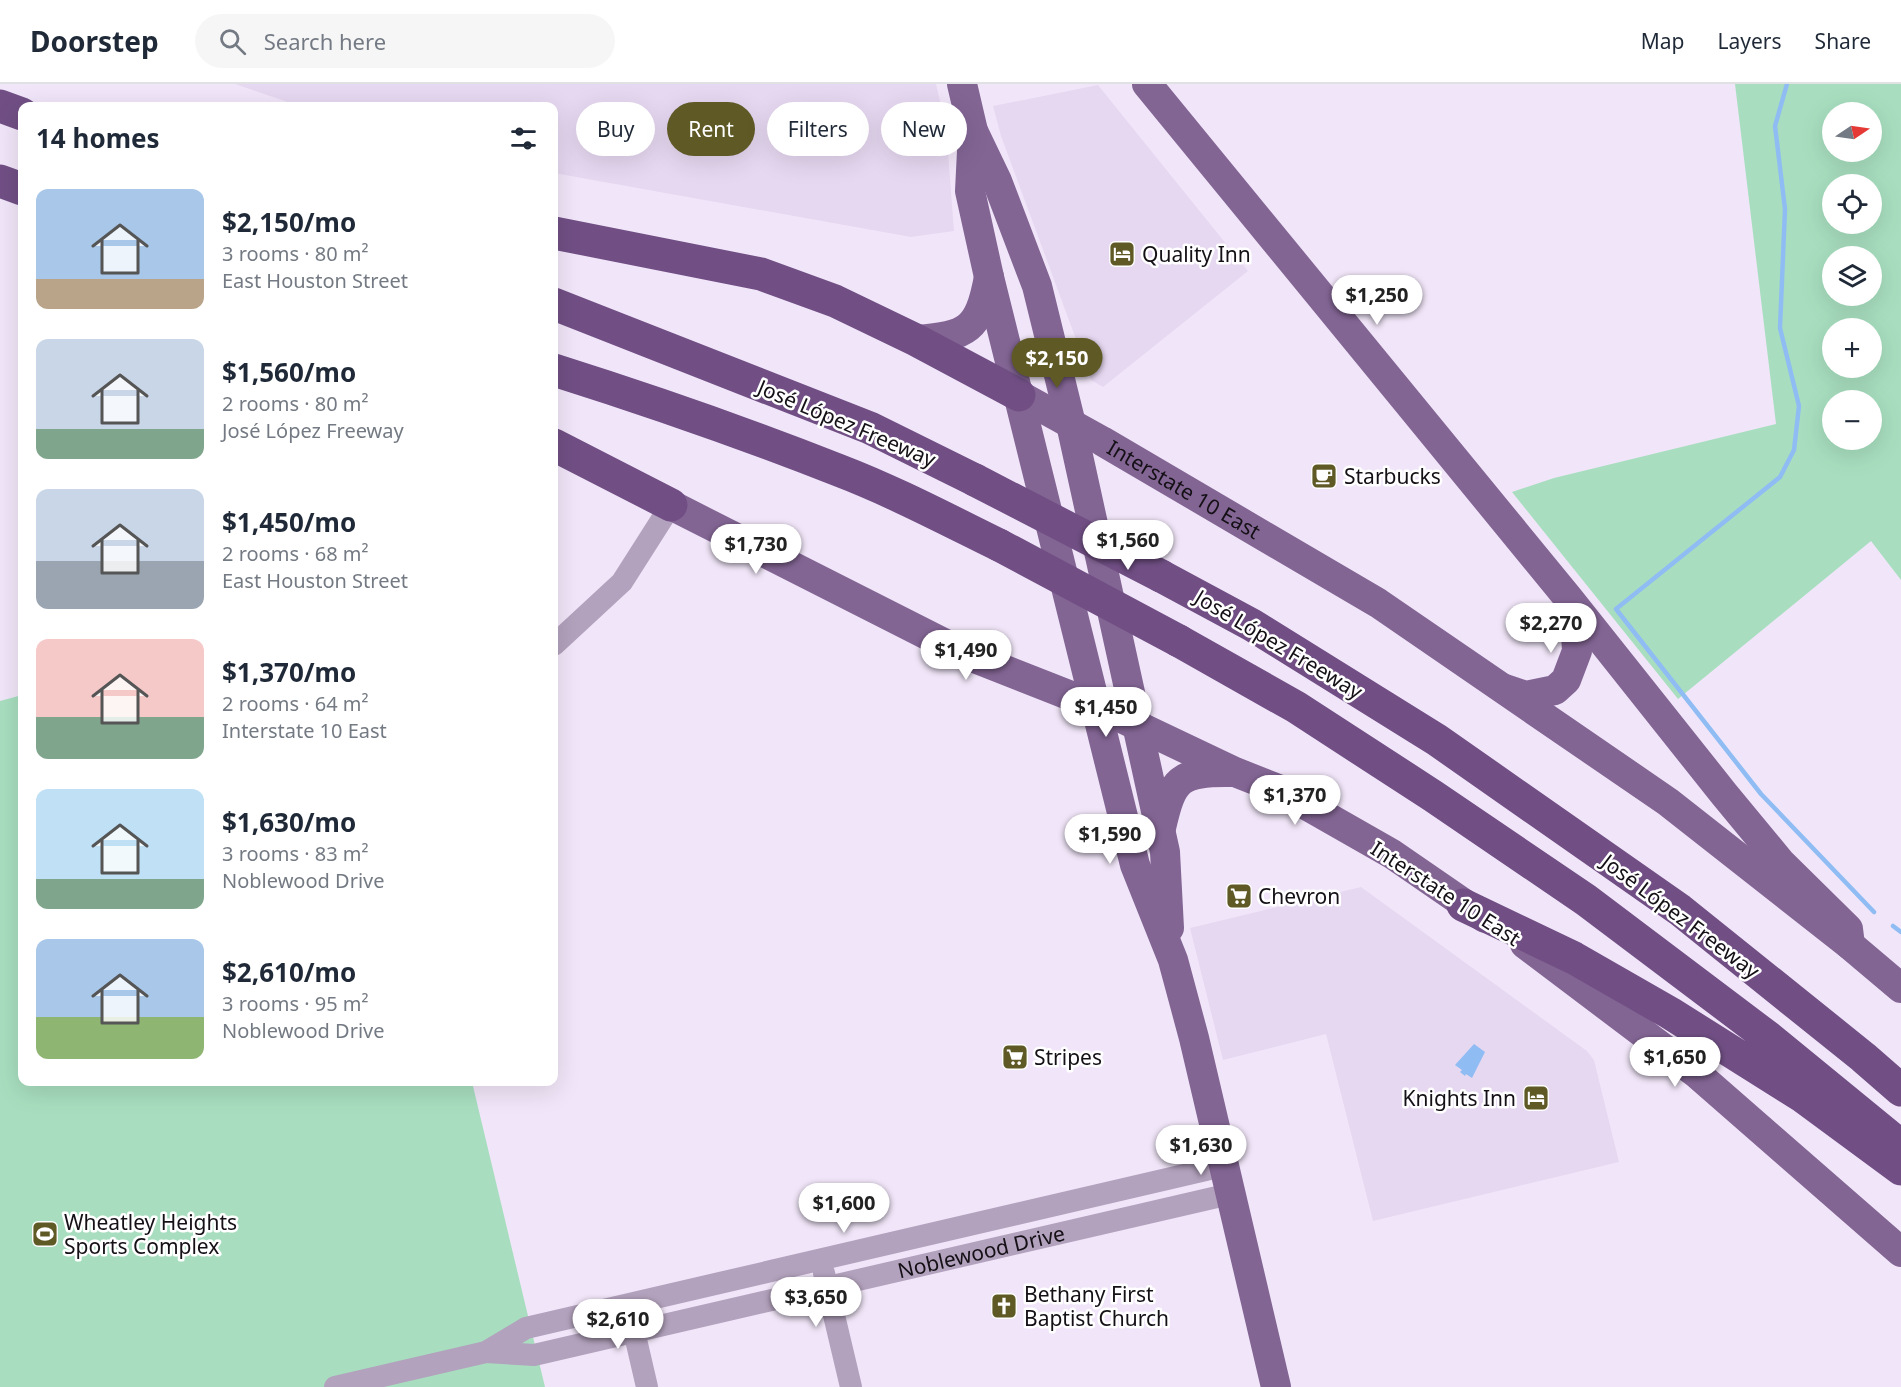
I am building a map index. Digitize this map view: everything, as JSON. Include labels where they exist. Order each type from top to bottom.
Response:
[{"type":"highway","points":[[0,106],[18,113]]},
{"type":"highway","points":[[0,181],[18,188]]},
{"type":"highway","points":[[558,234],[761,274],[835,301],[916,340],[1019,395]]},
{"type":"highway","name":"José López Freeway","points":[[558,306],[870,428],[975,480],[1252,625],[1437,740],[1680,910],[1901,1090]]},
{"type":"highway","points":[[558,371],[653,401],[839,470],[923,507],[1179,641],[1306,713],[1586,900],[1769,1038],[1901,1146]]},
{"type":"highway","points":[[558,447],[671,505]]},
{"type":"highway","points":[[1463,905],[1574,957],[1670,1013],[1802,1096],[1901,1169]]},
{"type":"main road","points":[[962,84],[973,131],[997,180],[1037,286],[1071,424],[1165,852],[1170,952]]},
{"type":"main road","points":[[1147,84],[1569,599],[1781,863],[1848,929],[1850,945]]},
{"type":"main road","points":[[973,131],[970,191],[989,277],[1135,865],[1170,952],[1194,1038],[1276,1387]]},
{"type":"main road","points":[[916,340],[954,336],[967,329],[978,316],[984,303],[989,277]]},
{"type":"main road","name":"Interstate 10 East","points":[[1019,395],[1378,603],[1668,802],[1901,988]]},
{"type":"main road","name":"Interstate 10 East","points":[[671,505],[967,655],[1094,705],[1236,772],[1278,789],[1392,854],[1463,905],[1517,938],[1696,1073],[1901,1252]]},
{"type":"main road","points":[[1503,688],[1526,696],[1555,690],[1566,680],[1577,651],[1569,599]]},
{"type":"main road","points":[[1160,831],[1168,798],[1176,784],[1185,777],[1207,771],[1236,772]]},
{"type":"street","points":[[558,641],[622,582],[671,505]]},
{"type":"street","name":"Noblewood Drive","points":[[486,1352],[526,1328],[821,1260],[1226,1180]]},
{"type":"street","name":"Noblewood Drive","points":[[335,1387],[486,1352],[534,1355],[634,1332],[827,1286],[1226,1180]]},
{"type":"street","points":[[821,1260],[851,1387]]},
{"type":"street","points":[[628,1305],[647,1387]]},
{"type":"shaded area","points":[[235,84],[936,84],[940,102],[881,102],[881,156],[948,156],[954,231],[911,237],[558,174],[558,102],[287,102]]},
{"type":"shaded area","points":[[1098,85],[1248,271],[1103,387],[1091,380],[1001,136],[993,106]]},
{"type":"shaded area","points":[[1361,887],[1587,1051],[1594,1060],[1619,1162],[1373,1221],[1326,1034],[1223,1060],[1190,928]]},
{"type":"green space","points":[[1735,84],[1901,84],[1901,580],[1871,541],[1678,699],[1512,492],[1554,478],[1776,424]]},
{"type":"green space","points":[[18,696],[18,1086],[473,1086],[545,1387],[0,1387],[0,701]]},
{"type":"water","points":[[1474,1044],[1485,1052],[1472,1078],[1466,1074],[1465,1076],[1460,1072],[1462,1070],[1455,1065]]},
{"type":"waterway","points":[[1787,84],[1775,126],[1785,209],[1780,328],[1799,406],[1794,450],[1780,477],[1616,609],[1761,794],[1874,912]]},
{"type":"waterway","points":[[1893,926],[1901,932]]},
{"type":"place","name":"Quality Inn","points":[[1122,254]]},
{"type":"place","name":"Starbucks","points":[[1324,476]]},
{"type":"place","name":"Chevron","points":[[1239,896]]},
{"type":"place","name":"Stripes","points":[[1015,1057]]},
{"type":"place","name":"Knights Inn","points":[[1536,1098]]},
{"type":"place","name":"Wheatley Heights Sports Complex","points":[[45,1234]]},
{"type":"place","name":"Bethany First Baptist Church","points":[[1004,1306]]}]
